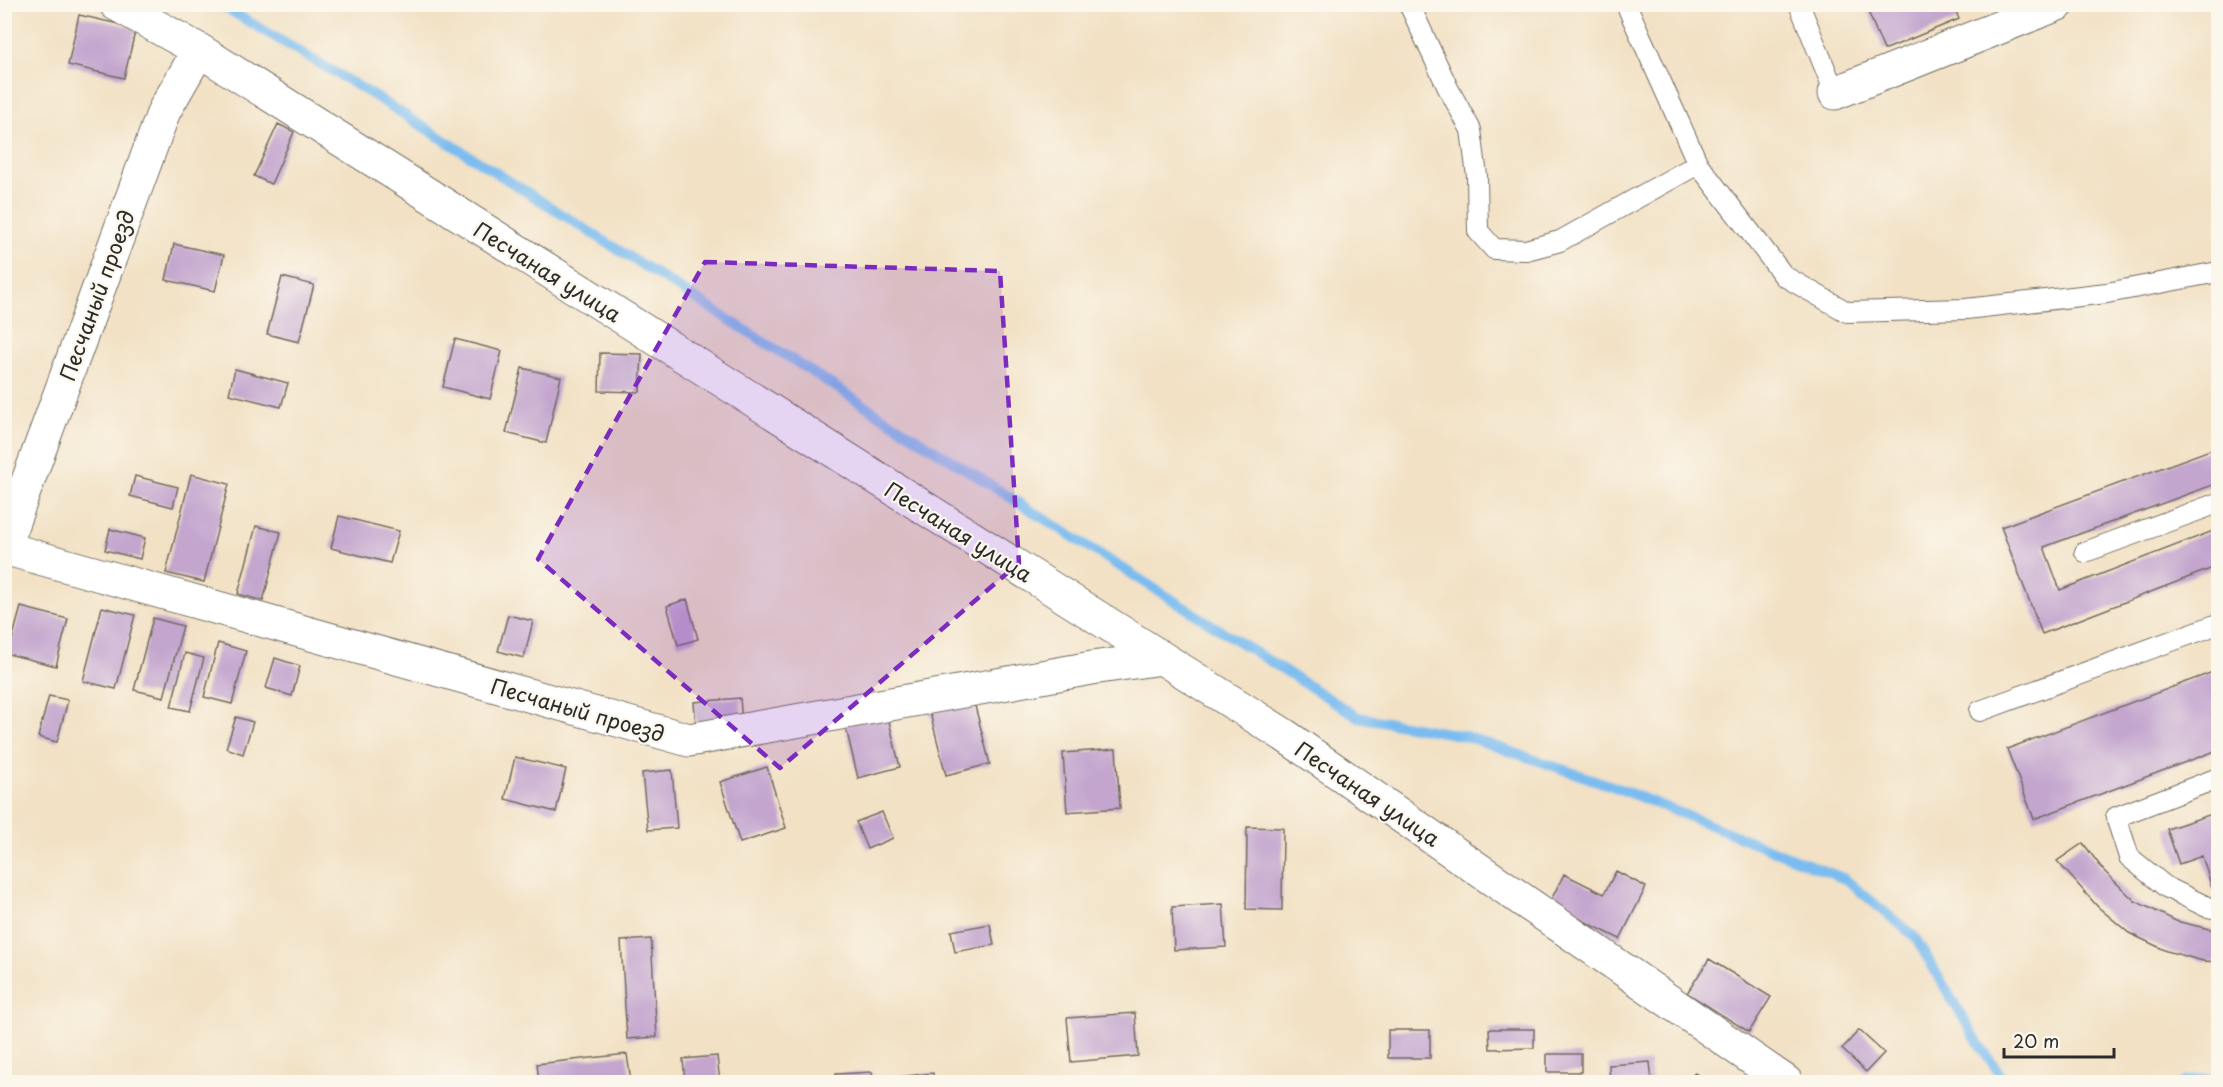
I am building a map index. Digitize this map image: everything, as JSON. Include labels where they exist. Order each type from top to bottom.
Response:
[{"type":"street","name":"Песчаная улица","points":[[116,4],[199,50],[1284,735],[1786,1083]]},
{"type":"street","points":[[1835,93],[2022,12],[2058,4]]},
{"type":"street","name":"Песчаный проезд","points":[[199,50],[164,111],[4,547],[689,740],[1092,668],[1162,658]]},
{"type":"lane","points":[[1409,4],[1448,88],[1472,130],[1477,176],[1478,231],[1494,249],[1526,250],[1560,241],[1698,164]]},
{"type":"lane","points":[[1626,4],[1698,164],[1784,276],[1847,312],[1966,309],[2107,293],[2218,272]]},
{"type":"lane","points":[[1799,4],[1835,93]]},
{"type":"lane","points":[[2085,552],[2218,503]]},
{"type":"lane","points":[[1980,711],[2218,624]]},
{"type":"lane","points":[[2218,778],[2116,817],[2129,857],[2166,887],[2207,907],[2218,909]]},
{"type":"highlighted area","points":[[705,262],[1000,271],[1019,563],[780,768],[538,559]]},
{"type":"building","points":[[1865,4],[1953,4],[1959,19],[1884,50]]},
{"type":"building","points":[[79,15],[136,28],[124,78],[68,65]]},
{"type":"building","points":[[278,124],[294,132],[271,184],[254,176]]},
{"type":"building","points":[[174,244],[224,255],[215,291],[166,280]]},
{"type":"building","points":[[282,277],[314,285],[299,342],[267,334]]},
{"type":"building","points":[[455,339],[502,351],[490,399],[443,387]]},
{"type":"building","points":[[600,353],[642,354],[640,392],[599,391]]},
{"type":"building","points":[[522,368],[561,377],[546,443],[506,433]]},
{"type":"building","points":[[235,369],[288,383],[281,407],[229,394]]},
{"type":"building","points":[[2218,447],[2218,483],[2044,547],[2060,590],[2218,529],[2218,566],[2042,634],[2001,527]]},
{"type":"building","points":[[191,474],[229,484],[204,582],[166,573]]},
{"type":"building","points":[[135,476],[178,487],[173,507],[130,496]]},
{"type":"building","points":[[339,516],[399,531],[390,563],[331,548]]},
{"type":"building","points":[[256,526],[281,532],[263,601],[238,594]]},
{"type":"building","points":[[110,529],[145,538],[140,559],[105,550]]},
{"type":"building","points":[[687,599],[698,639],[678,645],[667,606]]},
{"type":"building","points":[[21,607],[68,619],[56,666],[8,654]]},
{"type":"building","points":[[102,607],[135,615],[116,689],[83,681]]},
{"type":"building","points":[[508,615],[533,621],[524,658],[498,651]]},
{"type":"building","points":[[153,618],[183,626],[164,697],[134,690]]},
{"type":"building","points":[[218,643],[246,651],[232,704],[204,697]]},
{"type":"building","points":[[185,653],[204,658],[190,711],[171,707]]},
{"type":"building","points":[[275,658],[300,666],[292,696],[266,688]]},
{"type":"building","points":[[2218,670],[2218,750],[2034,819],[2007,749]]},
{"type":"building","points":[[49,696],[68,700],[57,742],[38,737]]},
{"type":"building","points":[[740,698],[742,724],[696,727],[694,702]]},
{"type":"building","points":[[974,702],[990,764],[946,775],[930,713]]},
{"type":"building","points":[[887,713],[900,767],[858,778],[845,724]]},
{"type":"building","points":[[236,717],[253,722],[243,754],[226,748]]},
{"type":"building","points":[[1116,749],[1120,808],[1067,812],[1063,753]]},
{"type":"building","points":[[515,757],[566,769],[556,812],[505,799]]},
{"type":"building","points":[[767,767],[786,828],[740,843],[720,782]]},
{"type":"building","points":[[672,770],[677,828],[648,830],[642,773]]},
{"type":"building","points":[[882,812],[893,838],[867,849],[856,822]]},
{"type":"building","points":[[2218,812],[2218,886],[2212,888],[2202,856],[2179,864],[2167,829]]},
{"type":"building","points":[[1247,827],[1283,828],[1282,910],[1246,909]]},
{"type":"building","points":[[2083,843],[2104,871],[2135,901],[2176,921],[2218,931],[2218,962],[2203,961],[2167,951],[2129,933],[2098,907],[2057,861]]},
{"type":"building","points":[[1616,871],[1646,887],[1620,939],[1549,904],[1564,874],[1604,894]]},
{"type":"building","points":[[1223,904],[1226,947],[1174,950],[1172,907]]},
{"type":"building","points":[[990,924],[994,945],[955,952],[951,931]]},
{"type":"building","points":[[651,939],[657,1037],[627,1039],[621,941]]},
{"type":"building","points":[[1709,959],[1771,997],[1749,1032],[1687,993]]},
{"type":"building","points":[[1135,1013],[1138,1056],[1071,1062],[1067,1018]]},
{"type":"building","points":[[1489,1029],[1534,1029],[1534,1048],[1490,1049]]},
{"type":"building","points":[[1388,1030],[1430,1030],[1430,1058],[1388,1058]]},
{"type":"building","points":[[1859,1030],[1884,1053],[1866,1072],[1842,1049]]},
{"type":"building","points":[[627,1054],[631,1082],[539,1082],[537,1064]]},
{"type":"building","points":[[1547,1054],[1581,1054],[1581,1072],[1547,1072]]},
{"type":"building","points":[[717,1056],[720,1082],[685,1082],[683,1059]]},
{"type":"building","points":[[1650,1062],[1652,1082],[1610,1082],[1609,1065]]},
{"type":"building","points":[[872,1072],[873,1082],[836,1082],[836,1074]]},
{"type":"building","points":[[933,1073],[934,1082],[898,1082],[898,1077]]},
{"type":"building","points":[[1694,1073],[1715,1082],[1690,1082]]},
{"type":"waterway","points":[[219,4],[373,95],[1358,717],[1465,736],[1615,787],[1845,879],[1915,937],[1975,1038],[2005,1082]]},
{"type":"waterway","points":[[2184,1082],[2218,1078]]}]
